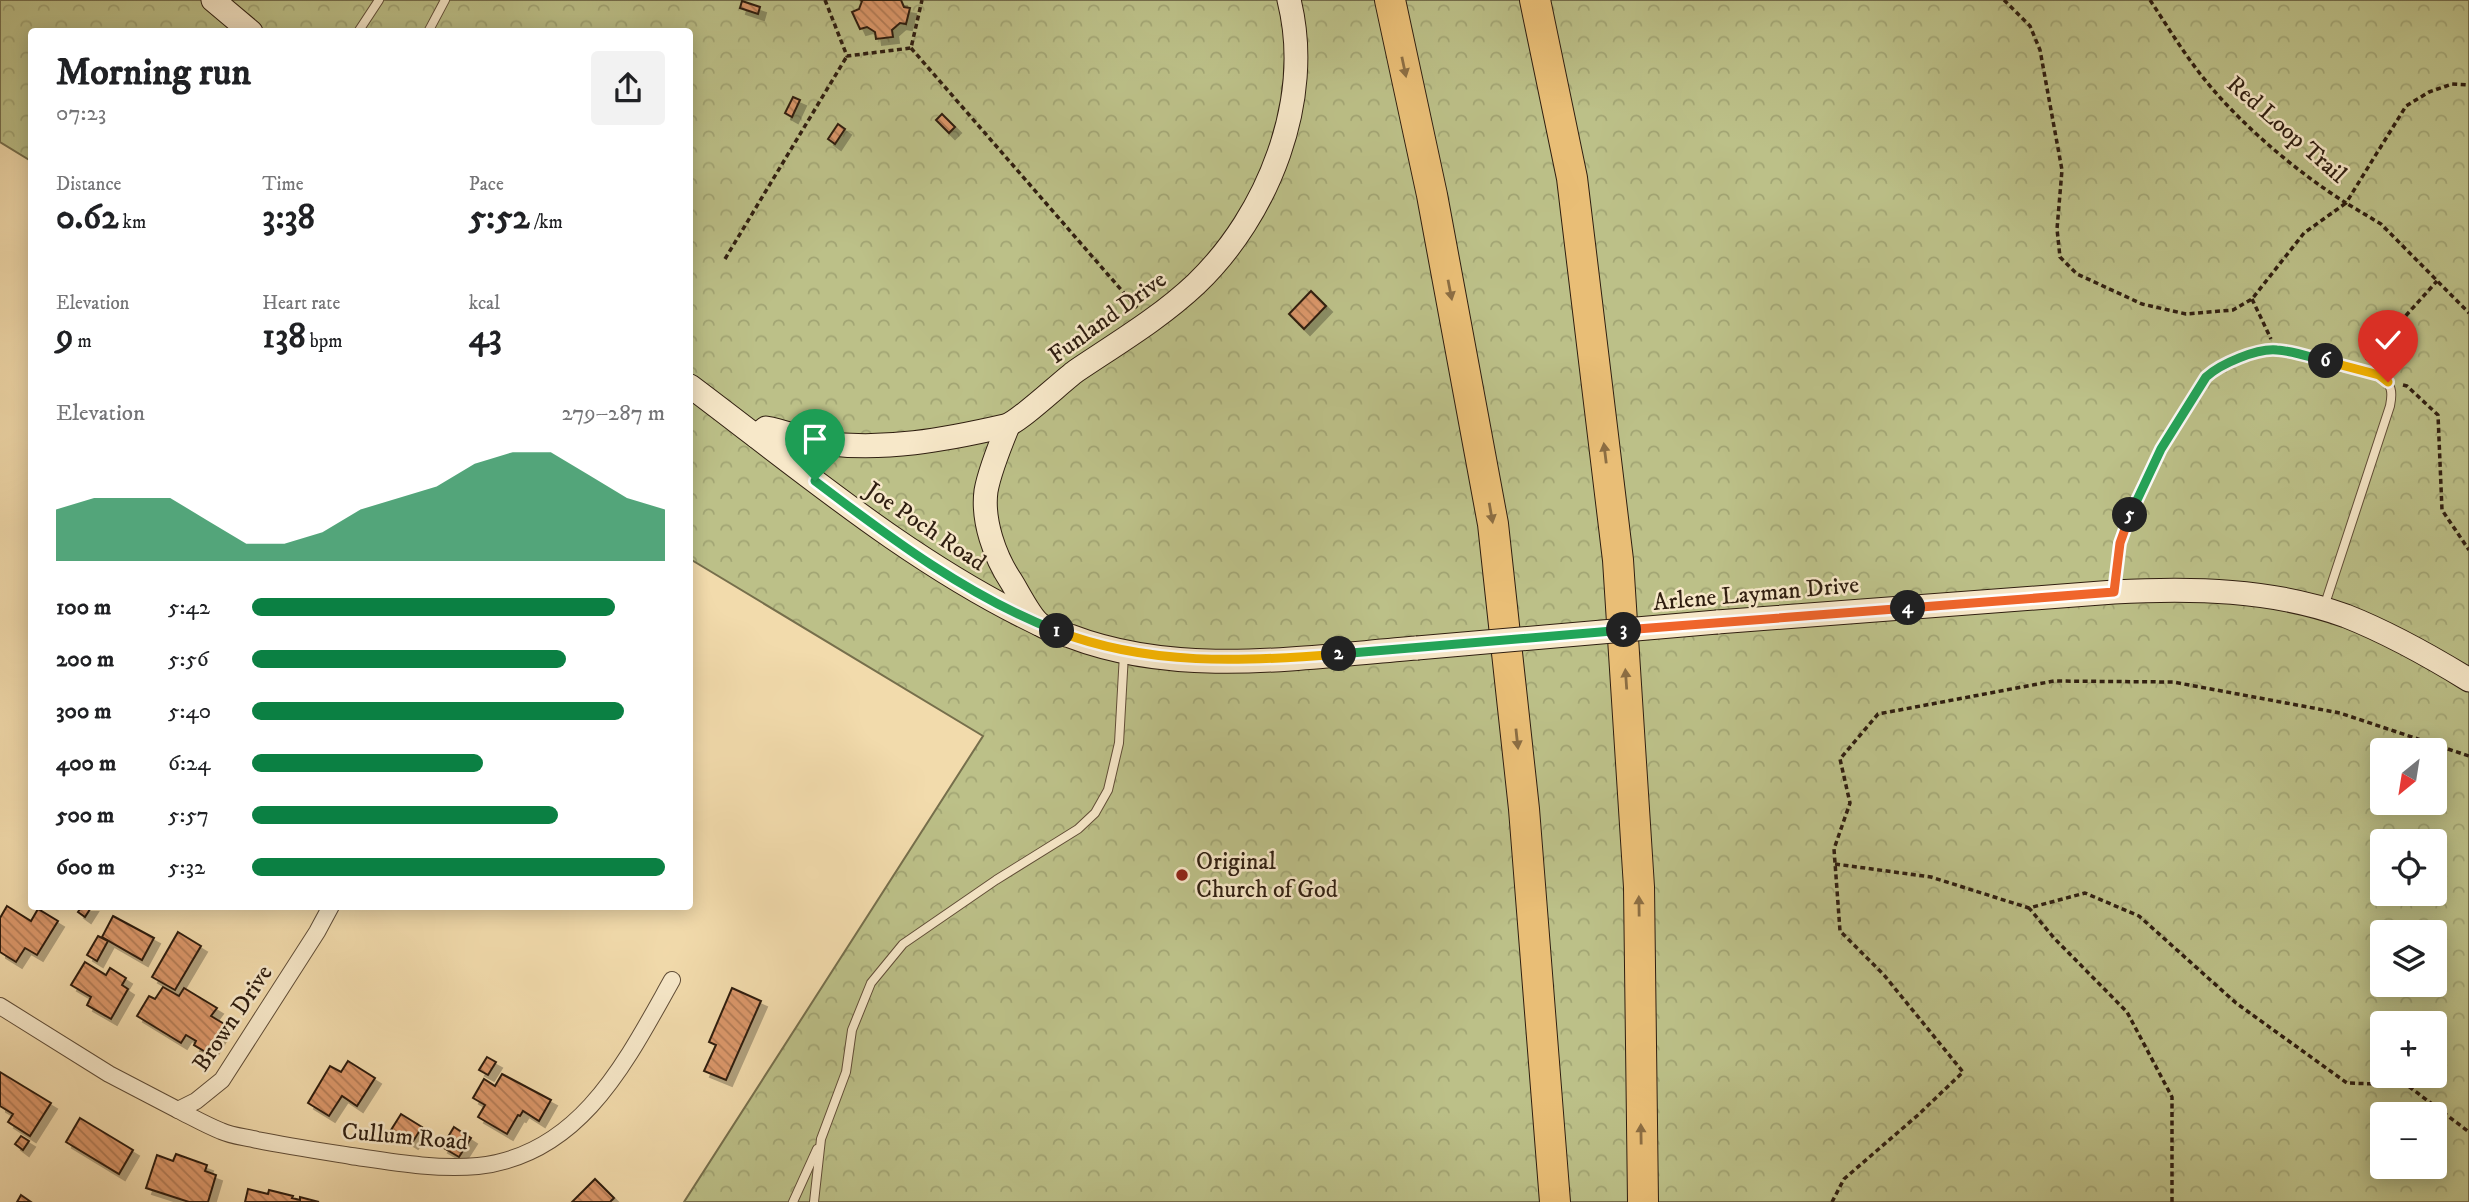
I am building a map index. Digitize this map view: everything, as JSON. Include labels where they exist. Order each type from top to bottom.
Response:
[{"type":"highway","points":[[1390,0],[1432,195],[1493,524],[1524,809],[1555,1202]]},
{"type":"highway","points":[[1535,0],[1572,178],[1618,560],[1639,887],[1643,1202]]},
{"type":"street","points":[[213,0],[246,28]]},
{"type":"street","name":"Funland Drive","points":[[756,436],[766,428],[818,442],[889,447],[1008,426],[1071,374],[1149,321],[1196,284],[1222,256],[1245,225],[1259,202],[1275,164],[1294,86],[1295,46],[1289,0]]},
{"type":"street","name":"Joe Poch Road","points":[[693,388],[869,522],[925,560],[1038,624]]},
{"type":"street","points":[[1008,426],[986,491],[987,520],[1006,575],[1038,624]]},
{"type":"street","name":"Arlene Layman Drive","points":[[1038,624],[1087,643],[1152,656],[1200,660],[1280,659],[1717,622],[2160,589],[2234,593],[2293,602],[2344,616],[2387,634],[2469,680]]},
{"type":"street","name":"Brown Drive","points":[[178,1110],[196,1101],[222,1080],[329,910]]},
{"type":"street","name":"Cullum Road","points":[[178,1110],[223,1132],[287,1146],[445,1167],[496,1163],[526,1155],[545,1146],[586,1112],[645,1027],[672,980]]},
{"type":"street","points":[[0,1006],[109,1074],[178,1110]]},
{"type":"lane","points":[[361,28],[379,0]]},
{"type":"lane","points":[[430,28],[444,0]]},
{"type":"lane","points":[[2114,592],[2120,543],[2134,505],[2161,449],[2200,385],[2222,365],[2276,349],[2379,375],[2388,382],[2393,391],[2323,610]]},
{"type":"lane","points":[[793,1202],[821,1139],[846,1072],[852,1030],[871,983],[903,944],[996,880],[1078,829],[1095,813],[1108,790],[1119,743],[1124,651]]},
{"type":"lane","points":[[814,1202],[821,1139]]},
{"type":"path","points":[[825,0],[847,56]]},
{"type":"path","points":[[911,48],[922,0]]},
{"type":"path","points":[[2004,0],[2030,26],[2040,50],[2062,170],[2057,229],[2060,257],[2077,274],[2141,304],[2186,314],[2234,310],[2252,299],[2304,233],[2346,202],[2381,224],[2469,313]]},
{"type":"path","name":"Red Loop Trail","points":[[2150,0],[2198,71],[2234,113],[2319,186],[2346,202],[2406,106],[2429,92],[2452,84],[2469,85]]},
{"type":"path","points":[[847,56],[911,48]]},
{"type":"path","points":[[911,48],[1149,321]]},
{"type":"path","points":[[725,259],[847,56]]},
{"type":"path","points":[[2358,369],[2437,281]]},
{"type":"path","points":[[2252,299],[2276,349]]},
{"type":"path","points":[[2388,382],[2407,386],[2438,415],[2442,510],[2469,550]]},
{"type":"path","points":[[1832,1202],[1844,1179],[1964,1072],[1884,975],[1840,931],[1834,849],[1850,803],[1840,759],[1878,714],[2054,681],[2173,682],[2340,713],[2469,756]]},
{"type":"path","points":[[1835,864],[1931,877],[2029,908],[2085,893],[2139,916],[2236,1003],[2347,1083],[2407,1085],[2469,1132]]},
{"type":"path","points":[[2029,908],[2054,938],[2127,1012],[2172,1097],[2172,1202]]},
{"type":"green space","points":[[0,0],[2469,0],[2469,1202],[684,1202],[983,736],[693,561],[693,28],[28,28],[28,159],[0,142]]},
{"type":"building","points":[[860,0],[901,0],[904,7],[910,8],[906,24],[900,23],[892,30],[893,37],[876,39],[875,32],[867,27],[860,29],[852,12],[859,9]]},
{"type":"building","points":[[742,1],[760,7],[758,14],[740,8]]},
{"type":"building","points":[[793,97],[800,100],[792,117],[785,113]]},
{"type":"building","points":[[942,114],[955,127],[949,133],[936,120]]},
{"type":"building","points":[[838,124],[845,129],[835,144],[828,139]]},
{"type":"building","points":[[1311,291],[1326,306],[1304,329],[1289,314]]},
{"type":"building","points":[[7,906],[31,921],[40,910],[58,921],[37,955],[25,948],[16,962],[0,952],[0,918]]},
{"type":"building","points":[[79,910],[89,910],[85,917],[78,912]]},
{"type":"building","points":[[113,916],[154,938],[142,960],[102,937]]},
{"type":"building","points":[[178,932],[201,946],[175,990],[152,977]]},
{"type":"building","points":[[98,936],[108,941],[97,961],[87,955]]},
{"type":"building","points":[[85,962],[106,975],[110,968],[126,978],[122,985],[128,989],[111,1019],[87,1005],[91,997],[71,985]]},
{"type":"building","points":[[163,987],[179,996],[184,988],[217,1008],[211,1016],[226,1025],[209,1054],[194,1045],[196,1041],[186,1035],[181,1043],[137,1016],[149,996],[155,999]]},
{"type":"building","points":[[732,988],[761,1001],[726,1080],[704,1071],[716,1045],[709,1042]]},
{"type":"building","points":[[487,1057],[496,1062],[488,1075],[479,1070]]},
{"type":"building","points":[[348,1061],[375,1078],[357,1106],[342,1096],[329,1116],[308,1103],[330,1066],[341,1072]]},
{"type":"building","points":[[0,1072],[51,1103],[30,1136],[8,1122],[13,1114],[0,1106]]},
{"type":"building","points":[[502,1074],[551,1100],[539,1121],[523,1111],[507,1134],[478,1117],[485,1105],[473,1098],[484,1079],[495,1086]]},
{"type":"building","points":[[401,1114],[422,1127],[412,1143],[391,1130]]},
{"type":"building","points":[[80,1118],[133,1150],[119,1174],[66,1142]]},
{"type":"building","points":[[454,1127],[471,1138],[459,1157],[442,1147]]},
{"type":"building","points":[[21,1136],[29,1141],[23,1150],[15,1144]]},
{"type":"building","points":[[176,1154],[207,1165],[205,1171],[216,1175],[208,1202],[189,1202],[146,1188],[157,1155],[173,1161]]},
{"type":"building","points":[[595,1179],[614,1198],[610,1202],[572,1202]]},
{"type":"building","points":[[248,1189],[268,1194],[269,1190],[300,1200],[300,1197],[319,1202],[245,1202]]},
{"type":"building","points":[[21,1195],[31,1202],[17,1202]]},
{"type":"place","name":"Original Church of God","points":[[1182,875]]},
{"type":"route","points":[[815,481],[869,522],[953,578],[1038,624],[1087,643],[1152,656],[1200,660],[1280,659],[2114,592],[2120,543],[2134,505],[2161,449],[2213,370],[2248,355],[2276,349],[2379,375],[2388,382]]}]
